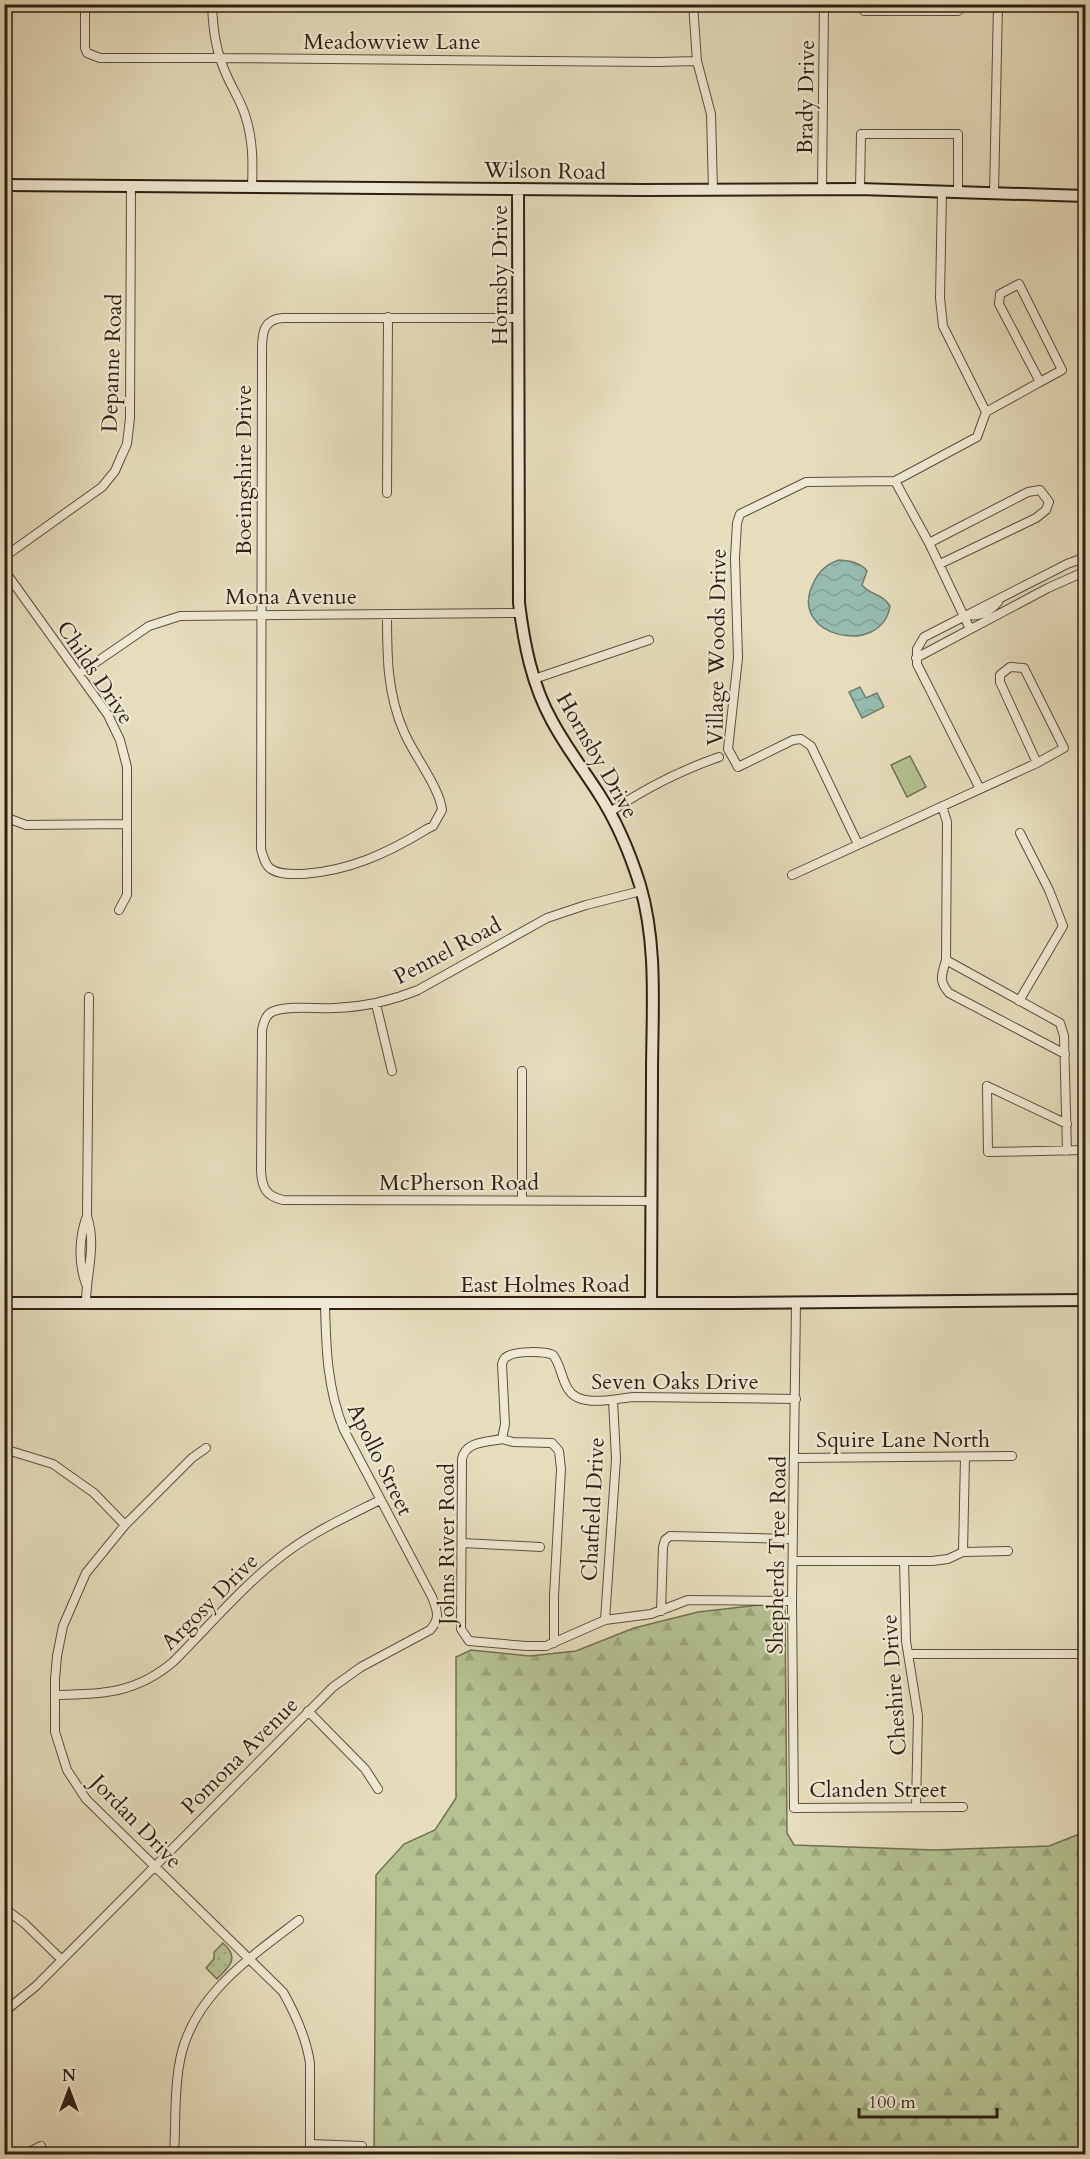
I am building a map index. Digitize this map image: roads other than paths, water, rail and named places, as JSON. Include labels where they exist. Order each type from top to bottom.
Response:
[{"type":"street","name":"Meadowview Lane","points":[[85,4],[84,41],[87,53],[100,58],[697,61]]},
{"type":"street","points":[[212,4],[213,32],[219,58],[248,124],[252,145],[252,186]]},
{"type":"street","points":[[693,4],[697,61],[711,114],[713,190]]},
{"type":"street","name":"Brady Drive","points":[[822,190],[824,4]]},
{"type":"street","points":[[864,4],[864,11],[958,11],[958,4]]},
{"type":"street","points":[[994,193],[998,4]]},
{"type":"street","points":[[860,189],[861,134],[958,134],[958,191]]},
{"type":"street","name":"Wilson Road","points":[[4,185],[860,189],[1086,196]]},
{"type":"street","name":"Depanne Road","points":[[4,557],[102,487],[115,471],[127,444],[131,400],[131,185]]},
{"type":"street","name":"Hornsby Drive","points":[[518,189],[518,584],[520,613],[534,679],[551,720],[610,812],[626,844],[641,891],[652,962],[651,1303]]},
{"type":"street","points":[[942,191],[940,298],[943,326],[986,412]]},
{"type":"street","points":[[970,629],[966,616],[940,564],[895,481],[977,437],[986,412],[1062,370],[1019,284],[1000,294],[999,304],[1040,382]]},
{"type":"street","points":[[387,493],[388,317]]},
{"type":"street","name":"Boeingshire Drive","points":[[387,614],[389,680],[394,701],[407,740],[439,799],[442,810],[433,826],[391,850],[344,868],[316,873],[285,874],[269,868],[261,849],[262,349],[264,327],[279,318],[518,318]]},
{"type":"street","name":"Village Woods Drive","points":[[858,844],[811,746],[801,739],[793,741],[738,767],[728,749],[738,658],[735,558],[737,523],[740,514],[806,482],[895,481]]},
{"type":"street","points":[[929,543],[1028,492],[1040,490],[1049,502],[1046,510],[1036,518],[940,564]]},
{"type":"street","points":[[980,789],[917,664],[919,643],[924,637],[1067,564],[1086,557]]},
{"type":"street","name":"Childs Drive","points":[[4,570],[114,723],[127,767],[127,895],[119,910]]},
{"type":"street","points":[[916,658],[1048,588],[1086,571]]},
{"type":"street","name":"Mona Avenue","points":[[79,674],[129,638],[159,621],[191,614],[520,613]]},
{"type":"street","points":[[534,679],[649,640]]},
{"type":"street","points":[[792,875],[1037,763],[1064,748],[1024,668],[1010,667],[1000,675],[1000,682],[1037,763]]},
{"type":"street","points":[[610,812],[656,783],[719,757]]},
{"type":"street","points":[[942,806],[947,822],[946,960],[942,984],[949,993],[1065,1054]]},
{"type":"street","points":[[4,810],[10,819],[26,825],[127,824]]},
{"type":"street","points":[[1019,1001],[1063,926],[1049,890],[1020,833]]},
{"type":"street","name":"Pennel Road","points":[[267,1194],[263,1187],[261,1171],[261,1059],[262,1030],[265,1018],[272,1012],[283,1009],[342,1008],[376,1004],[418,990],[546,918],[641,891]]},
{"type":"street","points":[[946,960],[1060,1023],[1064,1036],[1065,1054],[1067,1151]]},
{"type":"street","points":[[86,1303],[86,1284],[91,1270],[92,1229],[87,1216],[89,997]]},
{"type":"street","points":[[376,1004],[392,1071]]},
{"type":"street","points":[[522,1071],[522,1200]]},
{"type":"street","points":[[1067,1124],[987,1086],[988,1152],[1086,1150]]},
{"type":"street","name":"McPherson Road","points":[[267,1194],[283,1200],[652,1201]]},
{"type":"street","name":"East Holmes Road","points":[[4,1303],[325,1304],[1086,1300]]},
{"type":"street","name":"Shepherds Tree Road","points":[[794,1808],[792,1600],[796,1302]]},
{"type":"street","name":"Apollo Street","points":[[325,1304],[327,1369],[334,1401],[344,1430],[432,1597],[438,1613],[437,1620]]},
{"type":"street","name":"Seven Oaks Drive","points":[[502,1439],[505,1424],[502,1364],[503,1360],[510,1355],[547,1352],[553,1355],[568,1389],[573,1395],[585,1400],[634,1397],[796,1399]]},
{"type":"street","name":"Chatfield Drive","points":[[605,1620],[616,1459],[613,1400]]},
{"type":"street","name":"Johns River Road","points":[[502,1439],[513,1442],[552,1443],[559,1451],[561,1469],[554,1596],[554,1643],[546,1646],[526,1646],[469,1641],[461,1629],[463,1543],[463,1453],[470,1446],[502,1439]]},
{"type":"street","points":[[4,1449],[52,1464],[94,1493],[125,1525]]},
{"type":"street","name":"Jordan Drive","points":[[206,1449],[192,1458],[125,1525],[86,1573],[63,1626],[57,1656],[56,1738],[62,1759],[86,1799],[283,1992],[304,2035],[310,2063],[310,2154]]},
{"type":"street","name":"Squire Lane North","points":[[795,1458],[1012,1456]]},
{"type":"street","points":[[963,1552],[965,1457]]},
{"type":"street","name":"Argosy Drive","points":[[55,1695],[109,1693],[131,1688],[157,1675],[173,1662],[264,1571],[285,1554],[322,1530],[380,1500]]},
{"type":"street","points":[[661,1611],[663,1547],[665,1540],[670,1536],[793,1539]]},
{"type":"street","points":[[463,1543],[540,1547]]},
{"type":"street","points":[[793,1561],[940,1560],[957,1556],[963,1552],[1008,1551]]},
{"type":"street","name":"Cheshire Drive","points":[[904,1561],[905,1628],[918,1716],[916,1807]]},
{"type":"street","points":[[554,1643],[605,1620],[641,1616],[661,1611],[679,1602],[696,1599],[792,1600]]},
{"type":"street","name":"Pomona Avenue","points":[[4,2012],[24,1998],[333,1687],[351,1672],[430,1630],[437,1620]]},
{"type":"street","points":[[908,1654],[1086,1654]]},
{"type":"street","points":[[308,1711],[365,1769],[378,1789]]},
{"type":"street","name":"Clanden Street","points":[[794,1808],[963,1807]]},
{"type":"street","points":[[4,1908],[20,1919],[62,1960]]},
{"type":"street","points":[[174,2154],[178,2067],[186,2037],[208,1999],[248,1958],[299,1920]]},
{"type":"street","points":[[310,2144],[362,2146]]},
{"type":"street","points":[[25,2154],[42,2146]]},
{"type":"water","points":[[839,560],[855,562],[864,568],[867,571],[862,585],[884,599],[890,606],[883,622],[871,632],[855,636],[839,634],[824,628],[813,617],[809,602],[813,584],[823,569]]},
{"type":"water","points":[[860,687],[866,698],[877,693],[884,707],[862,718],[849,692]]}]
